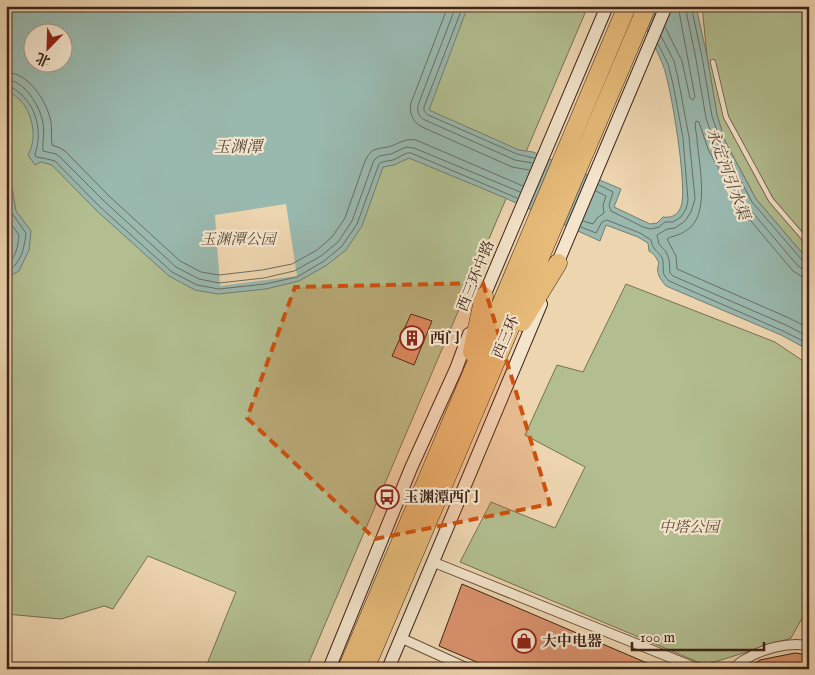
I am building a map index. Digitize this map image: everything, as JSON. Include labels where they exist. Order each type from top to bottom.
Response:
[{"type":"highway","name":"西三环","points":[[365,669],[647,6]]},
{"type":"highway","name":"西三环","points":[[347,669],[626,9]]},
{"type":"highway","points":[[489,376],[558,263]]},
{"type":"highway","points":[[462,396],[484,296]]},
{"type":"street","name":"西三环中路","points":[[329,669],[411,468],[456,369],[484,296],[607,6]]},
{"type":"street","points":[[388,669],[666,6]]},
{"type":"street","points":[[433,562],[699,669]]},
{"type":"street","points":[[401,638],[469,669]]},
{"type":"street","points":[[733,669],[746,659],[771,648],[801,644],[809,646]]},
{"type":"lane","points":[[713,62],[726,117],[771,200],[809,244]]},
{"type":"highlighted area","points":[[483,283],[550,504],[375,539],[247,418],[295,287]]},
{"type":"green space","name":"玉渊潭公园","points":[[6,6],[588,6],[306,669],[205,669],[236,592],[148,556],[113,609],[104,606],[61,619],[6,614]]},
{"type":"green space","points":[[702,6],[809,6],[809,261],[756,199],[725,141],[717,115],[707,56]]},
{"type":"green space","name":"中塔公园","points":[[626,284],[775,342],[809,365],[809,606],[791,638],[705,665],[460,562],[491,502],[555,528],[585,467],[525,435],[557,365],[583,372]]},
{"type":"water","name":"玉渊潭","points":[[6,6],[468,6],[429,110],[519,150],[533,152],[621,189],[614,207],[650,224],[657,223],[663,217],[671,217],[678,212],[683,197],[682,180],[678,137],[666,76],[660,58],[635,6],[696,6],[717,115],[725,141],[756,199],[809,261],[809,350],[781,335],[666,286],[659,275],[659,263],[649,251],[648,243],[638,237],[606,225],[600,241],[503,197],[409,158],[394,165],[383,167],[362,226],[346,250],[327,265],[299,281],[266,289],[218,294],[195,290],[169,276],[96,210],[52,165],[41,162],[35,165],[28,155],[33,138],[29,113],[18,98],[6,89]]},
{"type":"water","points":[[6,171],[10,175],[16,211],[31,231],[29,250],[19,271],[6,278]]},
{"type":"pier","points":[[286,204],[297,276],[220,286],[215,215]]},
{"type":"building","name":"西门","points":[[411,314],[432,321],[414,365],[392,356]]},
{"type":"building","points":[[462,584],[661,669],[493,669],[439,646]]},
{"type":"building","points":[[795,653],[809,655],[809,669],[745,669],[760,660]]},
{"type":"place","name":"西门","points":[[412,338]]},
{"type":"place","name":"玉渊潭西门","points":[[387,497]]},
{"type":"place","name":"大中电器","points":[[524,641]]},
{"type":"water label","name":"永定河引水渠","points":[[727,174]]}]
